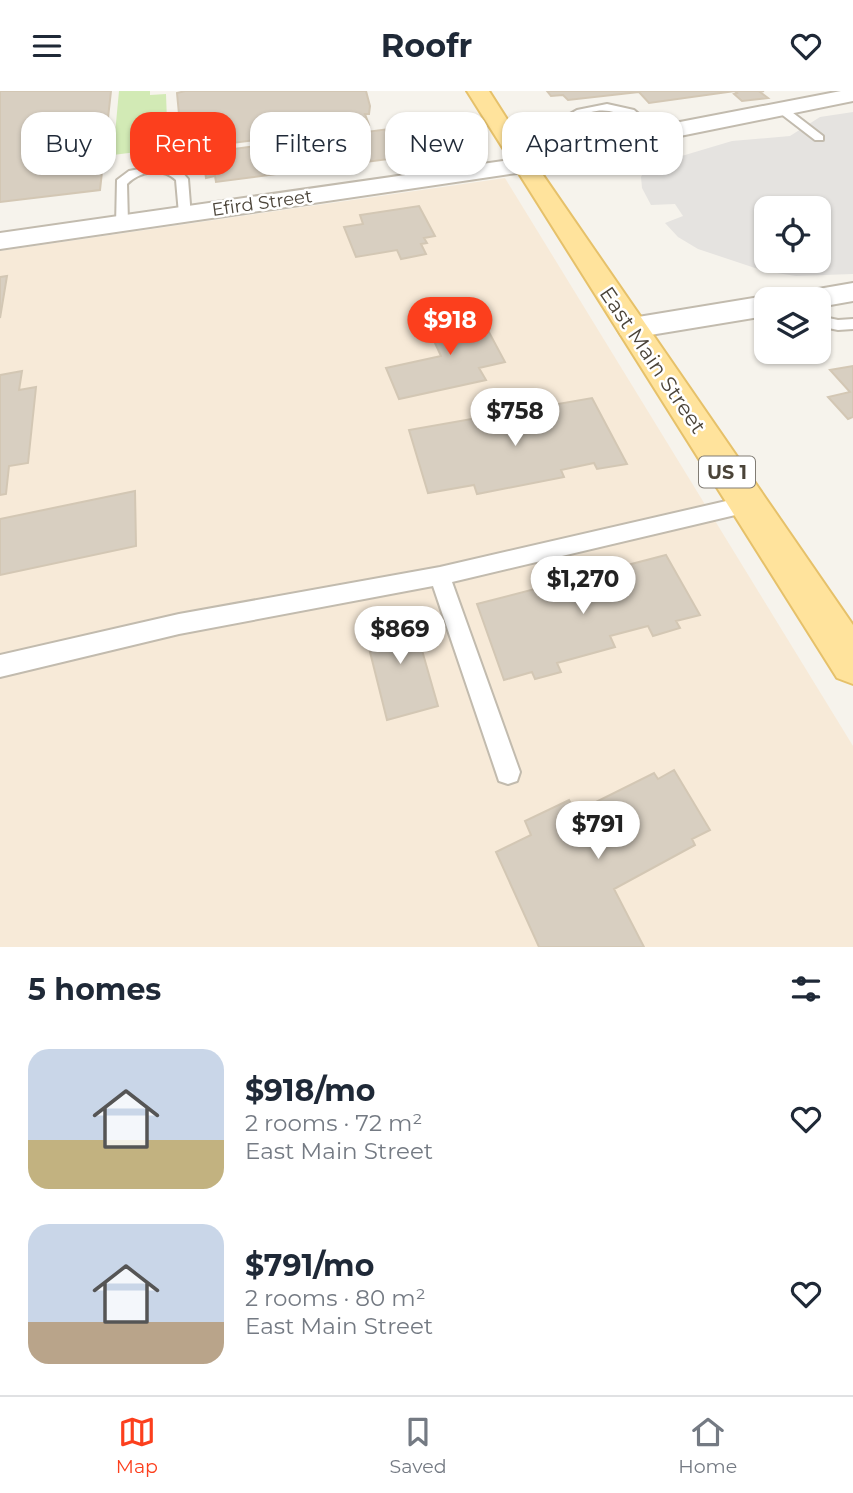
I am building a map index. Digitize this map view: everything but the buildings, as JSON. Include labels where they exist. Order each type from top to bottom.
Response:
[{"type":"main road","name":"East Main Street","points":[[478,91],[502,130]]},
{"type":"main road","name":"East Main Street","points":[[531,175],[853,663]]},
{"type":"street","name":"Efird Street","points":[[683,128],[853,95]]},
{"type":"street","name":"Efird Street","points":[[0,241],[502,168]]},
{"type":"street","points":[[831,296],[853,292]]},
{"type":"street","points":[[632,328],[754,308]]},
{"type":"lane","points":[[580,112],[611,106],[628,112]]},
{"type":"lane","points":[[780,108],[819,138]]},
{"type":"lane","points":[[121,223],[121,183],[129,176],[144,171],[168,169],[179,174],[183,179],[186,214]]},
{"type":"lane","points":[[831,324],[853,324]]},
{"type":"lane","points":[[0,666],[179,624],[440,576],[748,503]]},
{"type":"lane","points":[[440,576],[508,772]]},
{"type":"shaded area","points":[[853,112],[853,274],[796,276],[777,273],[831,273],[831,196],[754,196],[754,268],[698,249],[678,237],[665,223],[683,216],[675,204],[651,205],[642,188],[642,175],[683,175],[683,156],[732,141],[790,136],[820,117]]},
{"type":"shaded area","points":[[505,178],[853,746],[853,947],[0,947],[0,251]]},
{"type":"green space","points":[[119,91],[166,94],[167,112],[130,112],[130,153],[116,155]]}]
